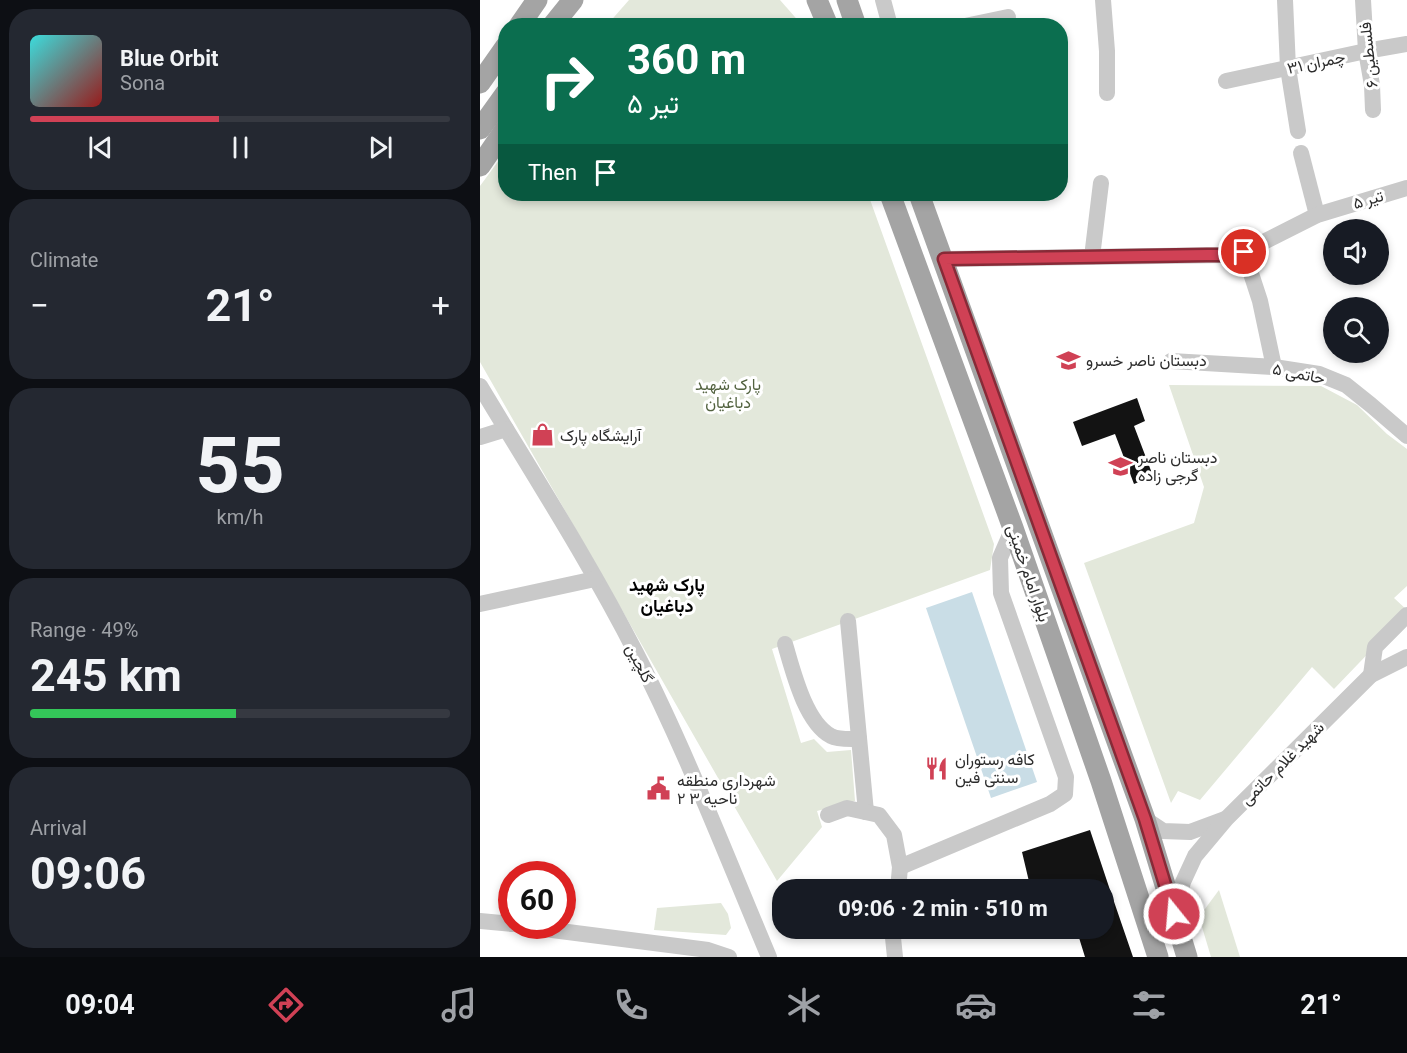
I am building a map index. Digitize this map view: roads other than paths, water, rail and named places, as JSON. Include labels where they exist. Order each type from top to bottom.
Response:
[{"type":"main road","points":[[525,18],[537,0]]},
{"type":"main road","points":[[558,18],[573,0]]},
{"type":"main road","points":[[817,0],[825,18]]},
{"type":"main road","points":[[847,0],[853,18]]},
{"type":"main road","points":[[480,83],[498,57]]},
{"type":"main road","points":[[480,129],[498,104]]},
{"type":"main road","points":[[480,166],[498,140]]},
{"type":"main road","name":"بلوار امام خمینی","points":[[893,201],[1013,528],[1101,781],[1158,957]]},
{"type":"main road","name":"بلوار امام خمینی","points":[[922,201],[1145,819],[1187,957]]},
{"type":"street","points":[[884,0],[889,18]]},
{"type":"street","points":[[1006,0],[1008,18]]},
{"type":"street","points":[[1103,0],[1107,51],[1107,93]]},
{"type":"street","points":[[1286,0],[1288,68],[1298,131]]},
{"type":"street","name":"فلسطین ۶","points":[[1363,0],[1373,110]]},
{"type":"street","name":"چمران ۳۱","points":[[1226,81],[1407,44]]},
{"type":"street","points":[[1301,153],[1317,214]]},
{"type":"street","points":[[1092,257],[1101,183]]},
{"type":"street","name":"تیر ۵","points":[[944,259],[1226,255],[1244,252],[1317,214],[1407,188]]},
{"type":"street","points":[[1244,252],[1260,301],[1274,366]]},
{"type":"street","name":"حاتمی ۵","points":[[1171,361],[1274,366],[1318,374],[1346,385],[1407,436]]},
{"type":"street","name":"گلچین","points":[[480,386],[636,652],[672,728],[769,957]]},
{"type":"street","points":[[480,437],[506,429]]},
{"type":"street","points":[[900,867],[1050,804],[1065,794],[1066,777],[1002,593],[1000,558],[1013,528]]},
{"type":"street","points":[[480,604],[595,579]]},
{"type":"street","points":[[1371,675],[1375,647],[1407,615]]},
{"type":"street","points":[[848,621],[866,812]]},
{"type":"street","points":[[785,644],[801,693],[814,721],[832,737],[859,739]]},
{"type":"street","name":"شهید غلام حاتمی","points":[[1145,819],[1163,831],[1190,832],[1226,819],[1371,675],[1407,657]]},
{"type":"street","points":[[828,815],[847,808],[879,815],[894,835],[900,867],[899,879]]},
{"type":"street","points":[[1174,914],[1183,882],[1195,856],[1226,819]]},
{"type":"street","points":[[480,921],[498,923]]},
{"type":"street","points":[[576,933],[708,950],[729,957]]},
{"type":"street","points":[[893,939],[896,957]]},
{"type":"water","points":[[972,592],[1037,782],[991,798],[926,608]]},
{"type":"place","name":"دبستان ناصر خسرو","points":[[1068,360]]},
{"type":"place","name":"آرایشگاه پارک","points":[[542,435]]},
{"type":"place","name":"دبستان ناصر گرجی زاده","points":[[1120,466]]},
{"type":"place","name":"کافه رستوران سنتی فین","points":[[937,768]]},
{"type":"place","name":"شهرداری منطقه ۲ ناحیه ۳","points":[[659,789]]},
{"type":"district","name":"پارک شهید دباغیان","points":[[667,595]]}]
